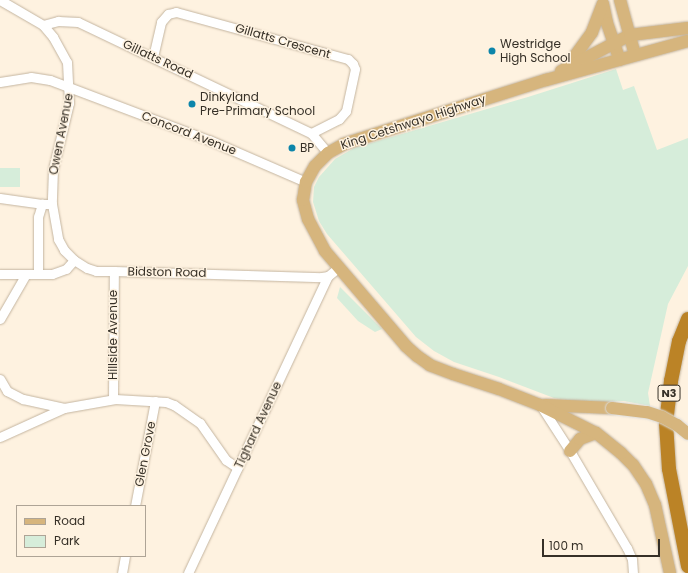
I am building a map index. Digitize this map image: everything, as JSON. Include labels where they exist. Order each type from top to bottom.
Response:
[{"type":"highway","name":"N3","points":[[688,319],[678,347],[671,381],[666,422],[669,469],[688,566]]},
{"type":"main road","points":[[620,0],[635,55]]},
{"type":"main road","points":[[603,2],[620,60]]},
{"type":"main road","points":[[565,69],[592,32],[603,2]]},
{"type":"main road","name":"King Cetshwayo Highway","points":[[546,80],[614,42],[630,35],[688,28]]},
{"type":"main road","name":"King Cetshwayo Highway","points":[[540,405],[430,365],[406,346],[325,251],[308,219],[303,200],[306,182],[315,166],[328,153],[344,144],[408,122],[546,80],[688,40]]},
{"type":"main road","points":[[540,405],[612,408],[642,411],[662,417],[677,425],[688,434]]},
{"type":"main road","points":[[540,405],[596,434],[621,453],[633,465],[646,484],[655,505],[670,573]]},
{"type":"main road","points":[[570,451],[580,439],[596,434]]},
{"type":"street","points":[[0,0],[43,25]]},
{"type":"street","name":"Gillatts Crescent","points":[[153,57],[161,22],[168,14],[176,12],[348,59],[353,64],[355,69],[346,111],[339,119],[311,133]]},
{"type":"street","name":"Gillatts Road","points":[[43,25],[58,21],[78,22],[311,133],[328,153]]},
{"type":"street","name":"Owen Avenue","points":[[43,25],[53,37],[67,62],[70,88],[69,102],[57,147],[53,169],[52,204],[58,239],[64,250],[74,260]]},
{"type":"street","name":"Concord Avenue","points":[[0,82],[22,78],[41,77],[209,140],[306,182]]},
{"type":"street","points":[[0,198],[52,204]]},
{"type":"street","points":[[38,274],[38,217],[42,204]]},
{"type":"street","points":[[0,274],[38,274],[58,272],[66,269],[74,260]]},
{"type":"street","name":"Bidston Road","points":[[74,260],[92,269],[114,271],[328,276]]},
{"type":"street","points":[[328,276],[338,268]]},
{"type":"street","name":"Hillside Avenue","points":[[113,399],[114,271]]},
{"type":"street","points":[[0,319],[26,274]]},
{"type":"street","name":"Tighard Avenue","points":[[188,573],[328,276]]},
{"type":"street","points":[[0,379],[7,391],[18,396],[64,408]]},
{"type":"street","points":[[0,437],[64,408],[113,399],[154,401],[174,405],[195,418],[207,431],[226,460],[238,468]]},
{"type":"street","name":"Glen Grove","points":[[135,505],[154,401]]},
{"type":"street","points":[[540,405],[570,451],[627,548],[632,559],[633,573]]},
{"type":"street","points":[[122,573],[125,557]]},
{"type":"green space","points":[[616,69],[623,90],[634,86],[657,150],[688,138],[688,266],[668,304],[648,393],[650,406],[624,401],[587,403],[554,398],[454,362],[434,351],[416,337],[327,234],[319,221],[313,202],[314,187],[319,177],[335,159],[354,148],[528,97]]},
{"type":"green space","points":[[0,168],[20,168],[20,187],[0,187]]},
{"type":"green space","points":[[340,287],[382,329],[375,332],[358,321],[337,298]]},
{"type":"place","name":"Westridge High School","points":[[492,51]]},
{"type":"place","name":"Dinkyland Pre-Primary School","points":[[192,104]]},
{"type":"place","name":"BP","points":[[292,148]]}]
